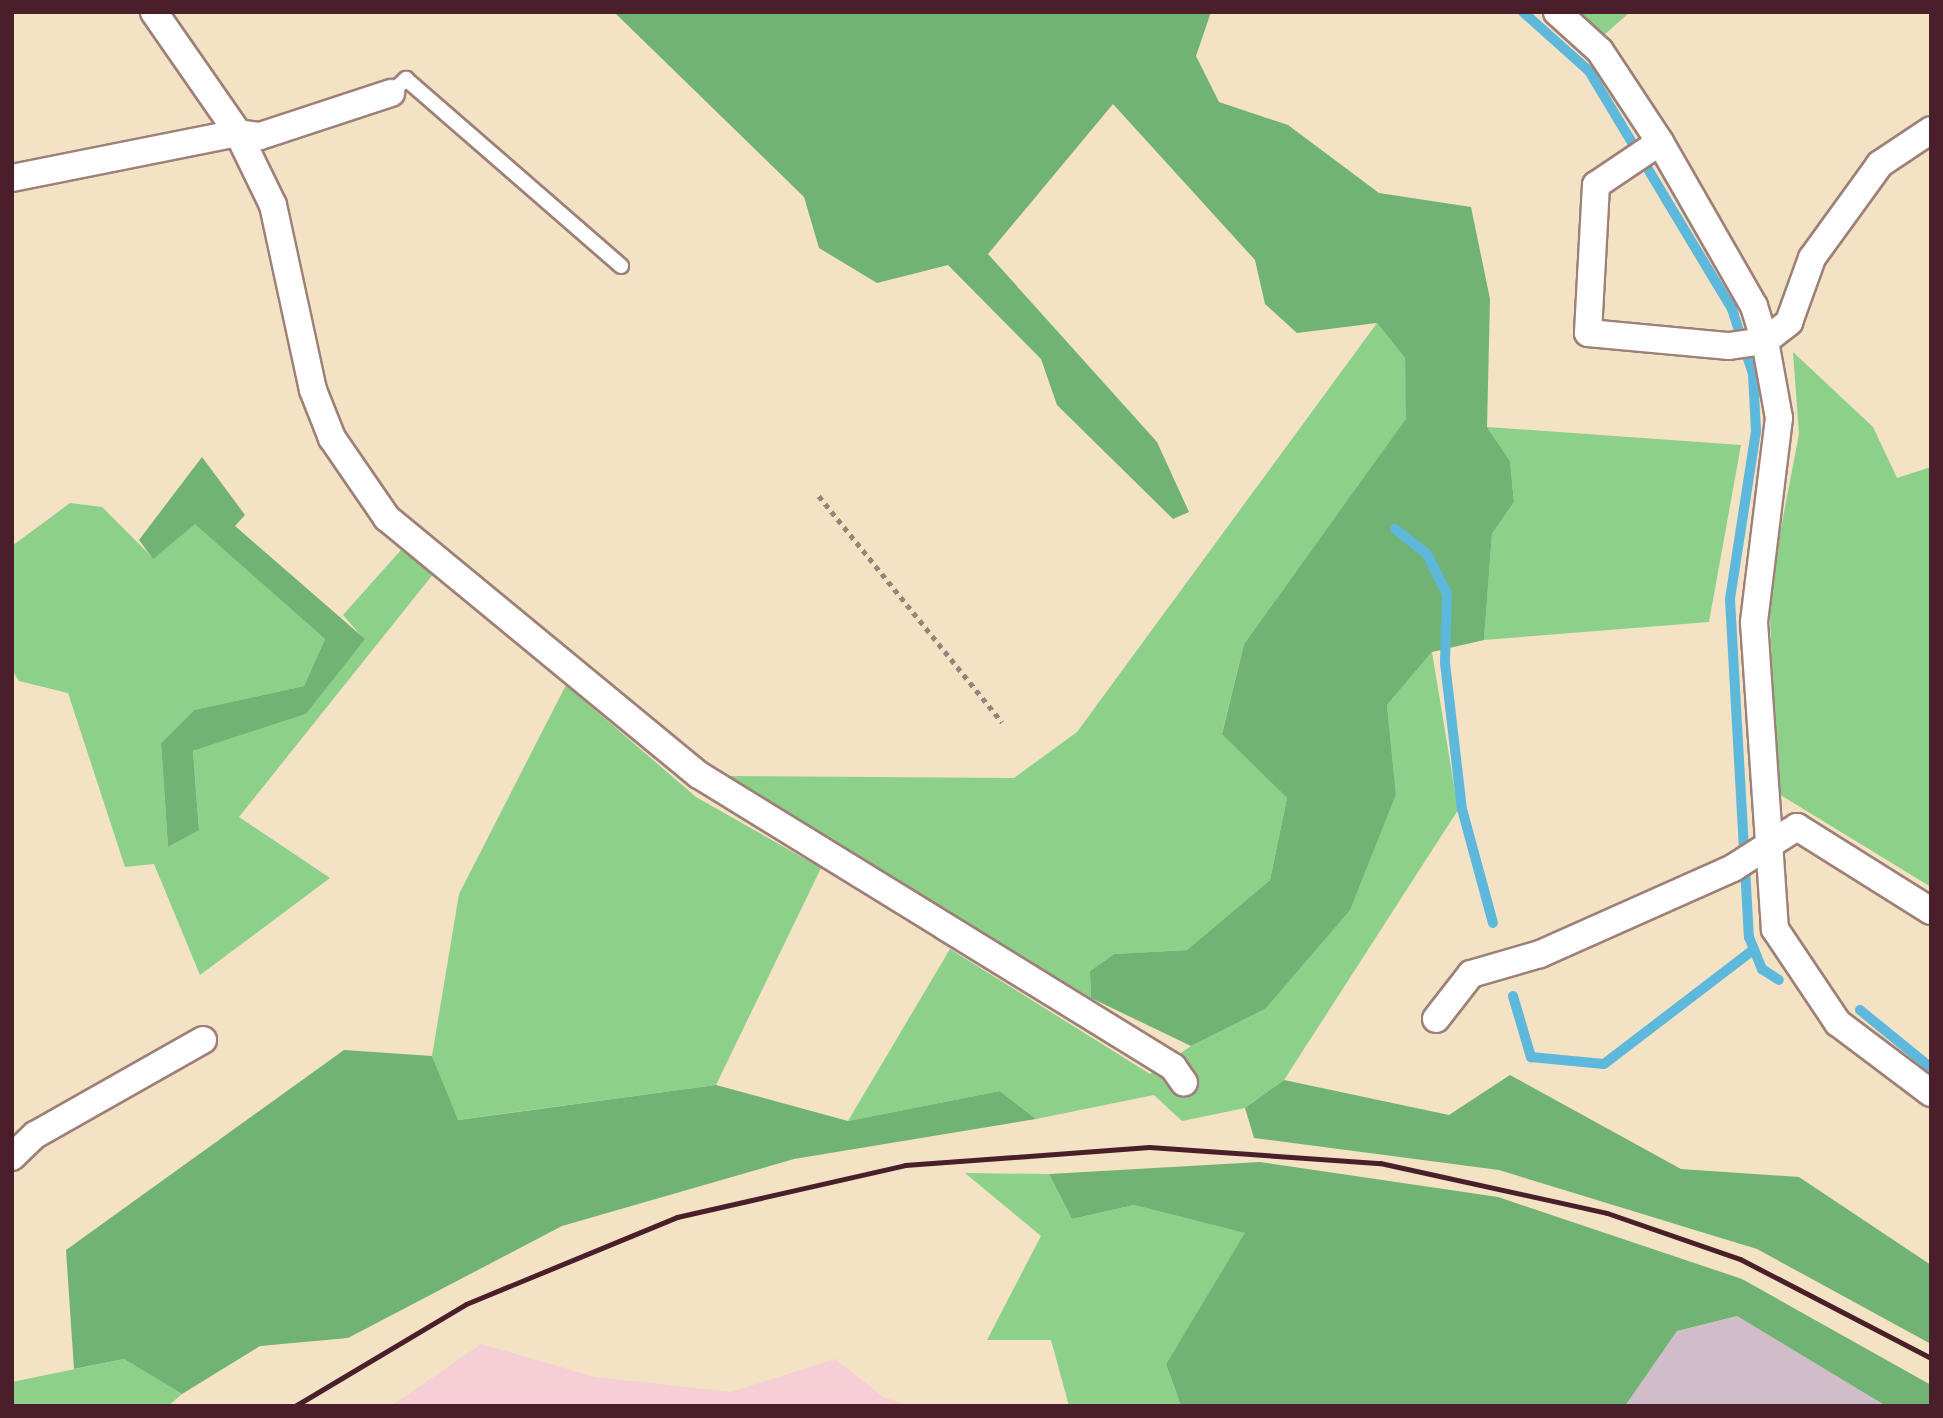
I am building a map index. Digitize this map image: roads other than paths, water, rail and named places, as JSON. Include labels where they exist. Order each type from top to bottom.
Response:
[{"type":"street","points":[[154,12],[238,133],[272,205],[313,390],[331,438],[387,518],[699,775],[1173,1067],[1184,1083]]},
{"type":"street","points":[[1557,12],[1600,51],[1660,142],[1754,306],[1765,341],[1779,418],[1754,622],[1765,847],[1775,929],[1838,1023],[1931,1093]]},
{"type":"street","points":[[12,177],[238,133],[260,136],[391,93]]},
{"type":"street","points":[[1660,142],[1596,185],[1588,333],[1729,346],[1765,341],[1789,322],[1812,258],[1880,164],[1931,130]]},
{"type":"street","points":[[1436,1019],[1471,974],[1540,954],[1733,868],[1797,827],[1931,911]]},
{"type":"street","points":[[12,1157],[36,1135],[203,1040]]},
{"type":"lane","points":[[391,93],[406,79],[621,266]]},
{"type":"waterway","points":[[1523,12],[1589,71],[1732,309],[1753,374],[1756,431],[1730,599],[1749,937],[1762,969],[1779,980]]},
{"type":"waterway","points":[[1395,529],[1427,554],[1447,594],[1445,663],[1462,809],[1493,923]]},
{"type":"waterway","points":[[1513,996],[1531,1057],[1604,1064],[1752,951]]},
{"type":"waterway","points":[[1860,1010],[1931,1068]]},
{"type":"railway","points":[[295,1406],[466,1304],[677,1217],[905,1165],[1149,1147],[1380,1163],[1607,1213],[1740,1259],[1931,1358]]}]
